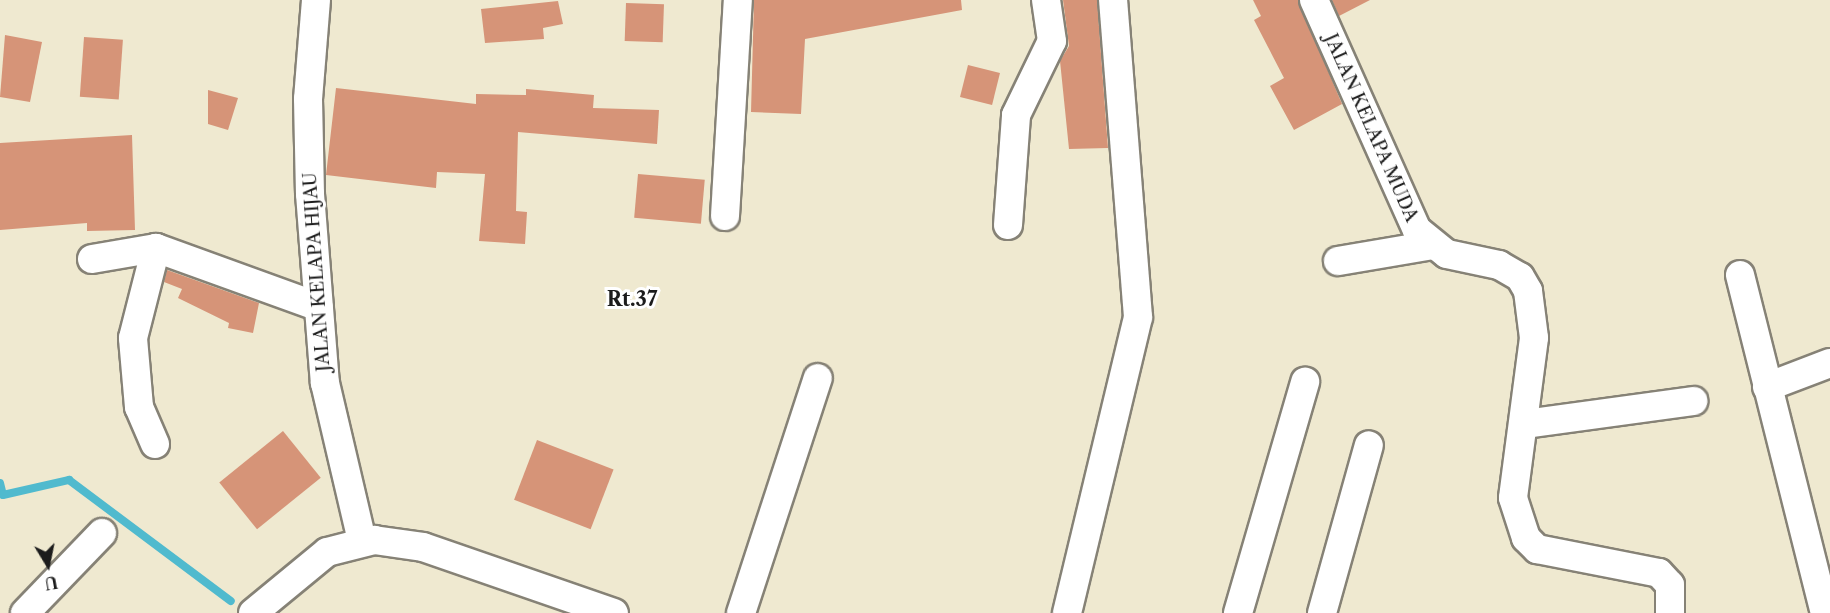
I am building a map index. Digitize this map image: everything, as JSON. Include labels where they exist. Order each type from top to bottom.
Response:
[{"type":"street","name":"JALAN KELAPA HIJAU","points":[[316,0],[308,99],[319,307],[330,417],[362,541]]},
{"type":"street","points":[[725,216],[738,0]]},
{"type":"street","points":[[1008,225],[1016,115],[1050,52],[1046,0]]},
{"type":"street","points":[[1067,613],[1138,317],[1113,0]]},
{"type":"street","name":"JALAN KELAPA MUDA","points":[[1314,0],[1383,160],[1417,230],[1433,245]]},
{"type":"street","points":[[1338,261],[1433,245],[1498,265],[1520,277],[1528,291],[1534,338],[1525,424],[1513,498],[1526,538],[1537,549],[1659,573],[1671,585],[1670,613]]},
{"type":"street","points":[[92,259],[156,248],[319,307]]},
{"type":"street","points":[[155,444],[140,407],[133,338],[156,248]]},
{"type":"street","points":[[1740,275],[1825,613]]},
{"type":"street","points":[[1767,387],[1830,363]]},
{"type":"street","points":[[741,613],[818,378]]},
{"type":"street","points":[[1238,613],[1305,382]]},
{"type":"street","points":[[1525,424],[1693,400]]},
{"type":"street","points":[[1322,613],[1369,445]]},
{"type":"street","points":[[25,613],[102,533]]},
{"type":"street","points":[[257,608],[306,565],[362,541],[423,547],[614,613]]},
{"type":"building","points":[[754,0],[961,0],[962,10],[805,39],[801,114],[751,112]]},
{"type":"building","points":[[1063,0],[1097,0],[1108,148],[1069,149],[1060,61],[1069,46]]},
{"type":"building","points":[[1253,0],[1298,0],[1342,104],[1294,130],[1270,86],[1284,78],[1254,20],[1261,16]]},
{"type":"building","points":[[1332,0],[1370,0],[1339,16]]},
{"type":"building","points":[[558,1],[563,24],[543,28],[544,39],[485,43],[481,9]]},
{"type":"building","points":[[626,3],[664,4],[663,42],[625,41]]},
{"type":"building","points":[[5,35],[42,42],[30,102],[0,97]]},
{"type":"building","points":[[84,37],[123,40],[119,100],[80,97]]},
{"type":"building","points":[[968,65],[1000,73],[992,105],[960,97]]},
{"type":"building","points":[[336,88],[476,104],[476,94],[526,95],[526,89],[594,95],[593,108],[659,110],[657,144],[518,132],[516,211],[527,212],[525,244],[479,241],[485,174],[437,172],[436,188],[326,175]]},
{"type":"building","points":[[208,90],[238,98],[228,130],[208,124]]},
{"type":"building","points":[[132,135],[135,230],[87,231],[87,223],[0,230],[0,143]]},
{"type":"building","points":[[638,174],[705,180],[701,224],[634,218]]},
{"type":"building","points":[[167,270],[259,303],[253,333],[228,328],[229,323],[178,298],[182,289],[164,282]]},
{"type":"building","points":[[283,431],[321,478],[257,529],[219,483]]},
{"type":"building","points":[[537,440],[614,469],[591,529],[514,500]]},
{"type":"waterway","points":[[0,483],[3,495],[69,480],[231,601]]},
{"type":"district","name":"Rt.37","points":[[632,299]]}]
